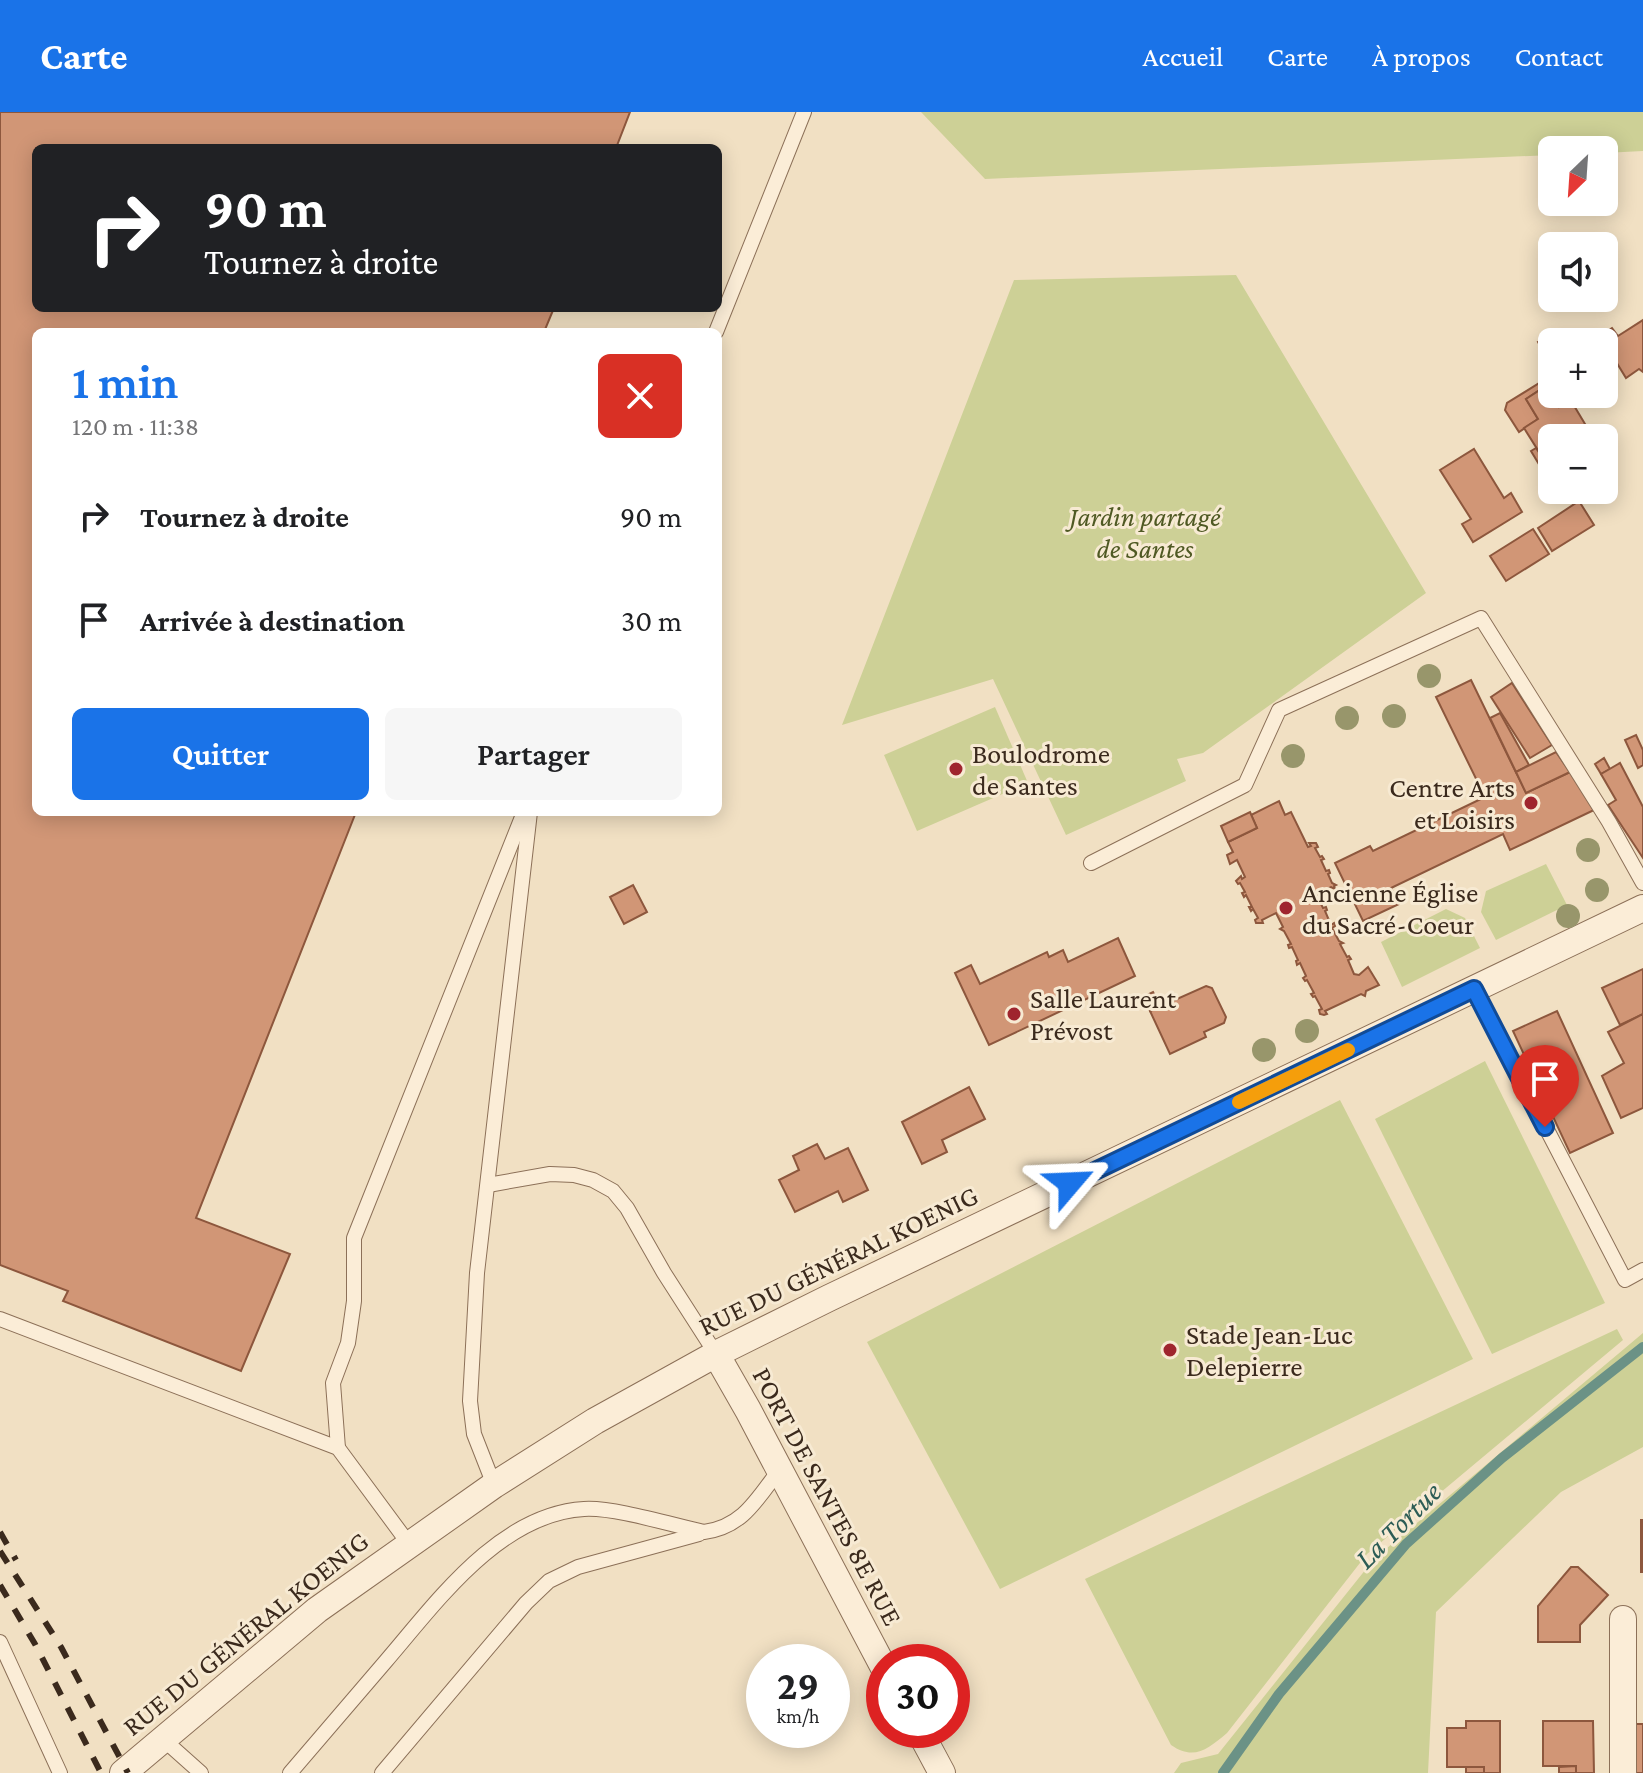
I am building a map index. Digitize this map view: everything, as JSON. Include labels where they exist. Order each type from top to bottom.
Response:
[{"type":"street","name":"RUE DU GÉNÉRAL KOENIG","points":[[123,1773],[317,1610],[494,1485],[595,1421],[716,1354],[1643,908]]},
{"type":"street","name":"PORT DE SANTES 8E RUE","points":[[716,1354],[871,1644]]},
{"type":"street","points":[[1623,1619],[1623,1773]]},
{"type":"street","points":[[929,1748],[942,1773]]},
{"type":"lane","points":[[718,328],[804,112]]},
{"type":"lane","points":[[1091,863],[1245,785],[1279,710],[1481,618],[1609,822],[1643,883]]},
{"type":"lane","points":[[409,1544],[338,1448],[333,1383],[348,1343],[354,1238],[525,816]]},
{"type":"lane","points":[[494,1485],[474,1434],[470,1401],[477,1273],[527,816]]},
{"type":"lane","points":[[1474,989],[1625,1280],[1643,1270]]},
{"type":"lane","points":[[488,1185],[562,1175],[593,1180],[613,1191],[627,1208],[716,1354]]},
{"type":"lane","points":[[0,1319],[338,1448]]},
{"type":"lane","points":[[382,1773],[526,1603],[549,1581],[578,1567],[718,1530],[740,1519],[780,1469]]},
{"type":"lane","points":[[290,1773],[447,1589],[481,1557],[515,1533],[554,1515],[588,1508],[704,1532]]},
{"type":"lane","points":[[0,1642],[60,1773]]},
{"type":"lane","points":[[164,1740],[201,1773]]},
{"type":"green space","points":[[921,112],[1643,112],[1643,151],[1618,152],[1618,136],[1538,136],[1538,156],[985,179]]},
{"type":"green space","name":"Jardin partagé de Santes","points":[[1236,275],[1426,593],[1203,753],[1177,759],[1186,781],[1066,835],[993,679],[842,725],[1014,280]]},
{"type":"green space","name":"Boulodrome de Santes","points":[[995,707],[1028,783],[917,831],[884,755]]},
{"type":"green space","points":[[1546,864],[1567,905],[1496,940],[1481,912],[1486,891]]},
{"type":"green space","points":[[1446,909],[1465,918],[1480,948],[1402,987],[1381,942]]},
{"type":"green space","points":[[1485,1061],[1605,1303],[1492,1354],[1375,1119]]},
{"type":"green space","name":"Stade Jean-Luc Delepierre","points":[[1340,1100],[1473,1359],[1000,1589],[867,1342]]},
{"type":"green space","points":[[1617,1329],[1623,1340],[1367,1554],[1227,1733],[1200,1751],[1187,1752],[1171,1745],[1085,1579]]},
{"type":"green space","points":[[1643,1333],[1643,1447],[1561,1492],[1436,1612],[1428,1773],[1174,1773],[1181,1763],[1218,1754],[1374,1559]]},
{"type":"building","points":[[0,112],[630,112],[618,144],[32,144],[32,312],[552,312],[546,328],[32,328],[32,816],[354,816],[196,1218],[290,1254],[241,1371],[63,1301],[68,1291],[0,1265]]},
{"type":"building","points":[[1643,320],[1643,372],[1639,369],[1626,378],[1618,365],[1618,336]]},
{"type":"building","points":[[1538,384],[1538,391],[1526,399],[1538,419],[1519,432],[1505,410],[1507,403]]},
{"type":"building","points":[[1538,391],[1538,408],[1575,408],[1585,424],[1538,424],[1538,450],[1524,428],[1538,419],[1526,399]]},
{"type":"building","points":[[1536,448],[1538,451],[1538,463],[1531,451]]},
{"type":"building","points":[[1474,449],[1504,498],[1511,493],[1522,512],[1473,542],[1462,524],[1471,519],[1440,470]]},
{"type":"building","points":[[1574,504],[1581,504],[1594,525],[1552,551],[1538,528]]},
{"type":"building","points":[[1533,529],[1549,554],[1506,581],[1490,556]]},
{"type":"building","name":"Centre Arts et Loisirs","points":[[1471,680],[1526,793],[1570,772],[1594,810],[1510,850],[1503,834],[1391,888],[1399,904],[1363,921],[1335,863],[1370,846],[1373,851],[1485,797],[1436,697]]},
{"type":"building","points":[[1512,683],[1552,745],[1530,758],[1491,697]]},
{"type":"building","points":[[1500,713],[1529,765],[1516,772],[1490,718]]},
{"type":"building","points":[[1636,735],[1643,750],[1643,765],[1638,768],[1625,740]]},
{"type":"building","points":[[1556,752],[1570,772],[1526,793],[1516,772]]},
{"type":"building","points":[[1604,758],[1610,769],[1601,774],[1595,764]]},
{"type":"building","points":[[1620,763],[1643,807],[1643,858],[1608,805],[1616,800],[1601,774]]},
{"type":"building","name":"Ancienne Église du Sacré-Coeur","points":[[1279,801],[1285,815],[1291,812],[1308,847],[1311,846],[1309,843],[1316,843],[1318,847],[1315,848],[1324,859],[1321,860],[1326,871],[1329,870],[1332,883],[1336,885],[1335,889],[1331,887],[1316,894],[1323,908],[1326,907],[1331,925],[1334,923],[1332,928],[1351,959],[1348,960],[1354,974],[1359,975],[1368,967],[1379,985],[1366,991],[1365,996],[1361,994],[1325,1011],[1327,1014],[1324,1015],[1320,1014],[1319,1010],[1322,1009],[1303,978],[1306,976],[1300,963],[1297,965],[1298,960],[1292,947],[1289,948],[1291,944],[1284,931],[1280,929],[1283,927],[1276,913],[1262,920],[1263,923],[1256,923],[1258,918],[1253,909],[1251,911],[1246,895],[1244,897],[1242,893],[1245,892],[1236,881],[1241,876],[1242,879],[1245,877],[1237,860],[1230,864],[1227,855],[1233,852],[1228,842],[1257,828],[1251,815]]},
{"type":"building","points":[[1250,812],[1257,828],[1228,842],[1221,826]]},
{"type":"building","points":[[633,885],[647,912],[624,924],[610,897]]},
{"type":"building","name":"Salle Laurent Prévost","points":[[1118,938],[1135,976],[989,1045],[955,973],[971,965],[980,984],[1047,952],[1049,957],[1063,950],[1068,962]]},
{"type":"building","points":[[1643,969],[1643,1014],[1620,1025],[1602,988]]},
{"type":"building","points":[[1206,986],[1212,988],[1226,1017],[1224,1023],[1204,1032],[1206,1037],[1170,1054],[1150,1011]]},
{"type":"building","points":[[1153,992],[1160,1007],[1150,1011],[1143,997]]},
{"type":"building","points":[[1557,1011],[1613,1133],[1570,1153],[1513,1031]]},
{"type":"building","points":[[1643,1014],[1643,1108],[1621,1118],[1602,1076],[1624,1063],[1608,1032]]},
{"type":"building","points":[[969,1087],[985,1119],[942,1140],[947,1152],[922,1164],[902,1122]]},
{"type":"building","points":[[817,1144],[825,1159],[848,1148],[868,1190],[843,1202],[838,1191],[795,1212],[779,1180],[799,1170],[793,1156]]},
{"type":"building","points":[[1643,1520],[1643,1572],[1641,1572]]},
{"type":"building","points":[[1571,1567],[1578,1567],[1608,1595],[1580,1625],[1580,1642],[1538,1642],[1538,1606]]},
{"type":"building","points":[[1466,1721],[1500,1721],[1500,1773],[1484,1773],[1484,1767],[1447,1767],[1447,1728],[1466,1728]]},
{"type":"building","points":[[1543,1721],[1593,1721],[1594,1773],[1576,1773],[1576,1766],[1543,1766]]},
{"type":"building","points":[[1636,1724],[1643,1724],[1643,1773],[1636,1773]]},
{"type":"building","points":[[1576,1766],[1576,1773],[1559,1773],[1559,1767]]},
{"type":"building","points":[[1466,1767],[1484,1767],[1484,1773],[1466,1773]]},
{"type":"waterway","name":"La Tortue","points":[[1223,1773],[1279,1694],[1406,1544],[1502,1458],[1643,1347]]},
{"type":"railway","points":[[0,1532],[16,1560]]},
{"type":"railway","points":[[0,1551],[61,1647],[128,1773]]},
{"type":"railway","points":[[0,1585],[35,1644],[101,1773]]},
{"type":"slow traffic","points":[[1239,1102],[1348,1050]]},
{"type":"place","name":"Boulodrome de Santes","points":[[956,769]]},
{"type":"place","name":"Centre Arts et Loisirs","points":[[1531,803]]},
{"type":"place","name":"Ancienne Église du Sacré-Coeur","points":[[1286,908]]},
{"type":"place","name":"Salle Laurent Prévost","points":[[1014,1014]]},
{"type":"place","name":"Stade Jean-Luc Delepierre","points":[[1170,1350]]},
{"type":"route","points":[[1070,1183],[1474,989],[1545,1127]]}]
